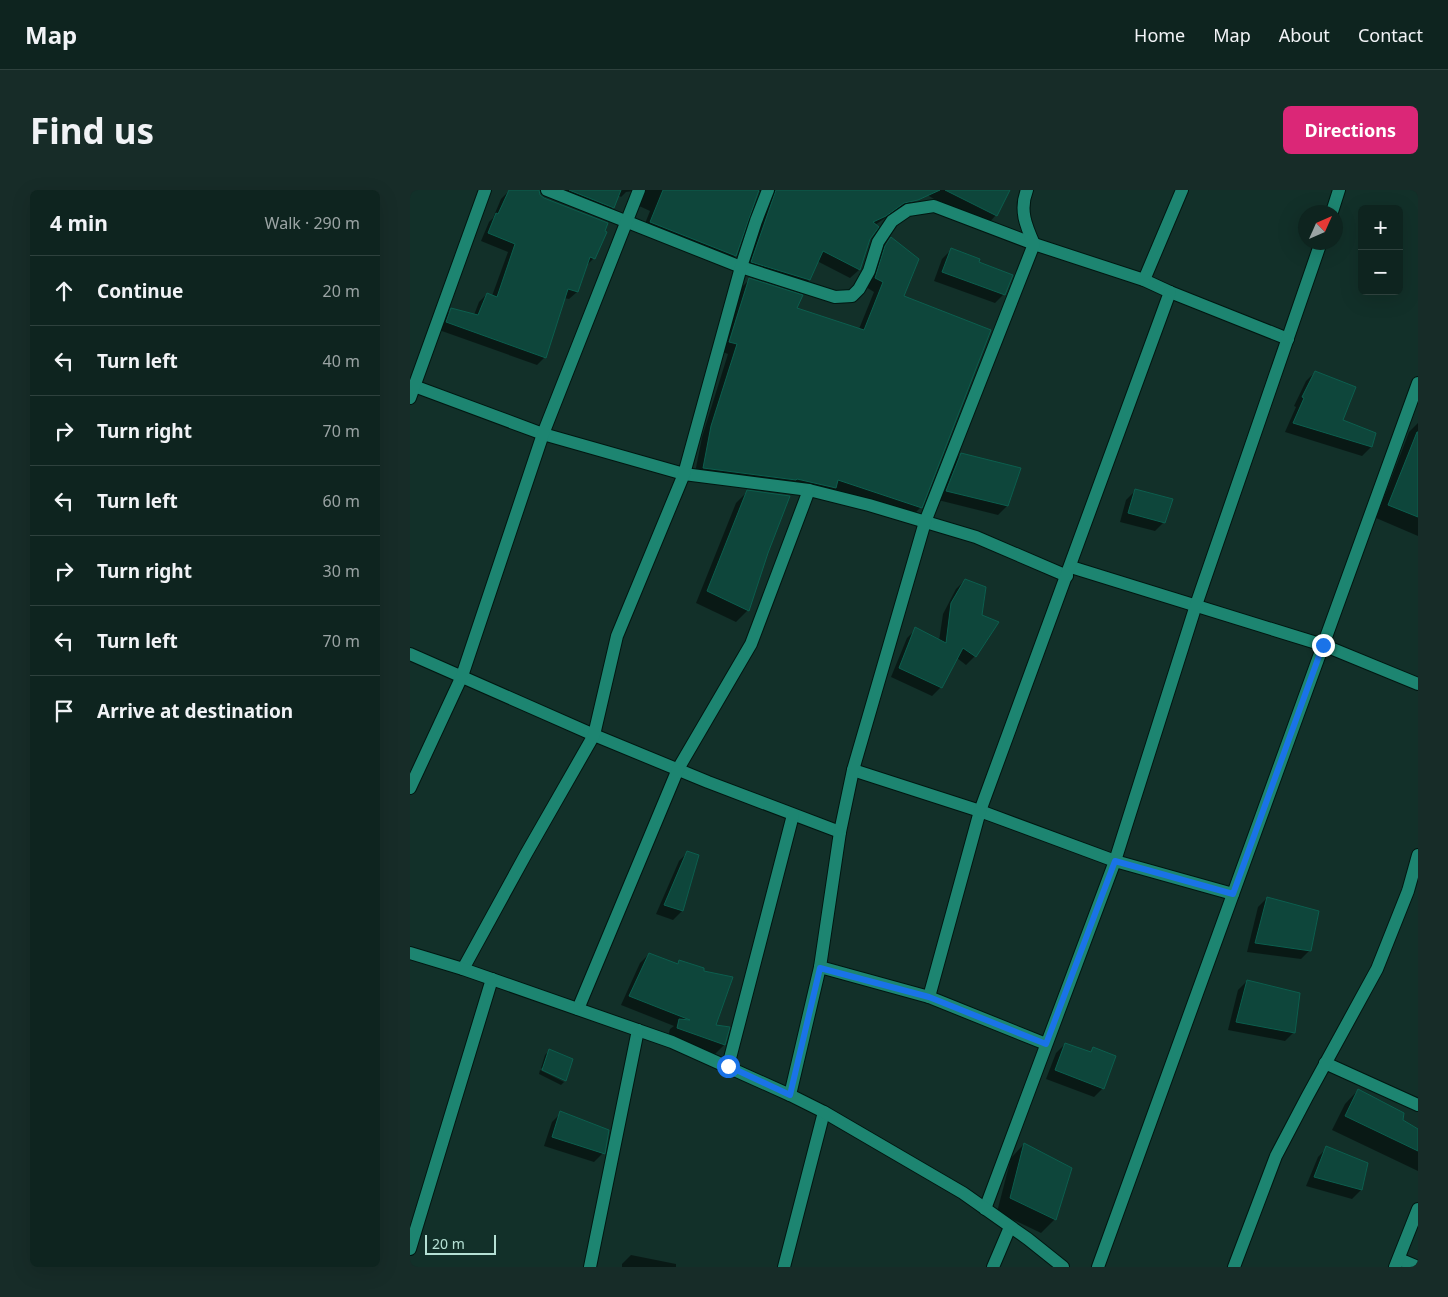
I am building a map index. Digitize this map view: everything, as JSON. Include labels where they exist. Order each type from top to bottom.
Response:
[{"type":"street","points":[[485,190],[412,392],[542,434],[684,474],[809,490],[869,505],[976,537],[1069,571],[1196,605],[1323,645],[1418,684]]},
{"type":"street","points":[[547,190],[741,267],[835,297],[852,296],[859,289],[869,271],[878,242],[892,221],[908,210],[934,206],[1034,244],[1144,280],[1288,339]]},
{"type":"street","points":[[410,788],[462,676],[542,434],[639,190]]},
{"type":"street","points":[[463,970],[594,735],[617,636],[684,474],[741,267],[768,190]]},
{"type":"street","points":[[790,1095],[820,968],[840,832],[853,770],[925,522],[1034,244],[1024,221],[1023,200],[1026,190]]},
{"type":"street","points":[[1144,280],[1182,190]]},
{"type":"street","points":[[1334,205],[1339,190]]},
{"type":"street","points":[[985,1209],[1115,861],[1196,605],[1318,250]]},
{"type":"street","points":[[929,997],[980,811],[1170,292]]},
{"type":"street","points":[[1098,1267],[1418,384]]},
{"type":"street","points":[[578,1009],[678,769],[750,644],[809,490]]},
{"type":"street","points":[[410,654],[594,735],[840,832]]},
{"type":"street","points":[[853,770],[980,811],[1115,861],[1233,894]]},
{"type":"street","points":[[728,1066],[794,815]]},
{"type":"street","points":[[1234,1267],[1276,1156],[1377,969],[1408,891],[1418,855]]},
{"type":"street","points":[[410,953],[638,1030],[728,1066],[790,1095],[824,1112],[963,1193],[1063,1267]]},
{"type":"street","points":[[820,968],[929,997],[1046,1044]]},
{"type":"street","points":[[410,1249],[492,980]]},
{"type":"street","points":[[590,1267],[638,1030]]},
{"type":"street","points":[[1325,1063],[1418,1105]]},
{"type":"street","points":[[784,1267],[824,1112]]},
{"type":"street","points":[[1418,1209],[1397,1263],[1418,1267]]},
{"type":"street","points":[[993,1267],[1010,1227]]},
{"type":"building","points":[[509,190],[539,190],[540,195],[544,198],[608,223],[605,231],[607,232],[595,259],[590,257],[578,292],[568,289],[546,358],[446,322],[451,308],[478,315],[487,293],[497,297],[515,244],[488,233],[496,213],[498,214]]},
{"type":"building","points":[[569,190],[621,190],[614,208]]},
{"type":"building","points":[[663,190],[759,190],[736,256],[650,222]]},
{"type":"building","points":[[776,190],[940,190],[918,200],[904,203],[886,216],[873,222],[879,227],[870,239],[860,270],[823,251],[810,280],[751,262]]},
{"type":"building","points":[[945,190],[1010,190],[997,216]]},
{"type":"building","points":[[891,237],[919,259],[904,296],[991,330],[922,508],[838,480],[836,488],[797,479],[703,468],[711,426],[737,344],[729,342],[749,278],[803,295],[797,308],[864,330],[883,282],[875,278],[885,246]]},
{"type":"building","points":[[951,248],[980,259],[979,262],[1013,275],[1005,295],[942,272]]},
{"type":"building","points":[[1315,371],[1356,387],[1343,420],[1376,433],[1372,447],[1293,423],[1304,398],[1302,397]]},
{"type":"building","points":[[1418,432],[1418,517],[1388,505]]},
{"type":"building","points":[[961,453],[1021,468],[1008,506],[946,491]]},
{"type":"building","points":[[1135,489],[1173,499],[1165,523],[1128,513]]},
{"type":"building","points":[[747,490],[790,496],[768,553],[749,611],[707,591]]},
{"type":"building","points":[[965,579],[986,587],[982,615],[999,622],[976,657],[963,648],[942,688],[899,668],[915,627],[946,643],[951,603]]},
{"type":"building","points":[[687,851],[699,855],[683,911],[664,905]]},
{"type":"building","points":[[1267,897],[1319,911],[1311,951],[1255,943]]},
{"type":"building","points":[[649,953],[678,964],[679,960],[704,968],[704,971],[733,977],[716,1025],[730,1027],[725,1045],[677,1028],[679,1019],[690,1020],[629,996]]},
{"type":"building","points":[[1247,980],[1300,993],[1295,1033],[1236,1022]]},
{"type":"building","points":[[1065,1043],[1091,1052],[1093,1047],[1116,1056],[1104,1089],[1055,1070]]},
{"type":"building","points":[[549,1049],[573,1059],[566,1081],[542,1070]]},
{"type":"building","points":[[1358,1089],[1404,1113],[1403,1120],[1418,1129],[1418,1151],[1345,1116]]},
{"type":"building","points":[[560,1111],[609,1130],[605,1154],[552,1137]]},
{"type":"building","points":[[1024,1143],[1072,1168],[1056,1220],[1010,1198]]},
{"type":"building","points":[[1326,1146],[1368,1163],[1362,1190],[1314,1177]]},
{"type":"route","points":[[728,1066],[790,1095],[820,968],[929,997],[1046,1044],[1115,861],[1233,894],[1323,645]]}]
